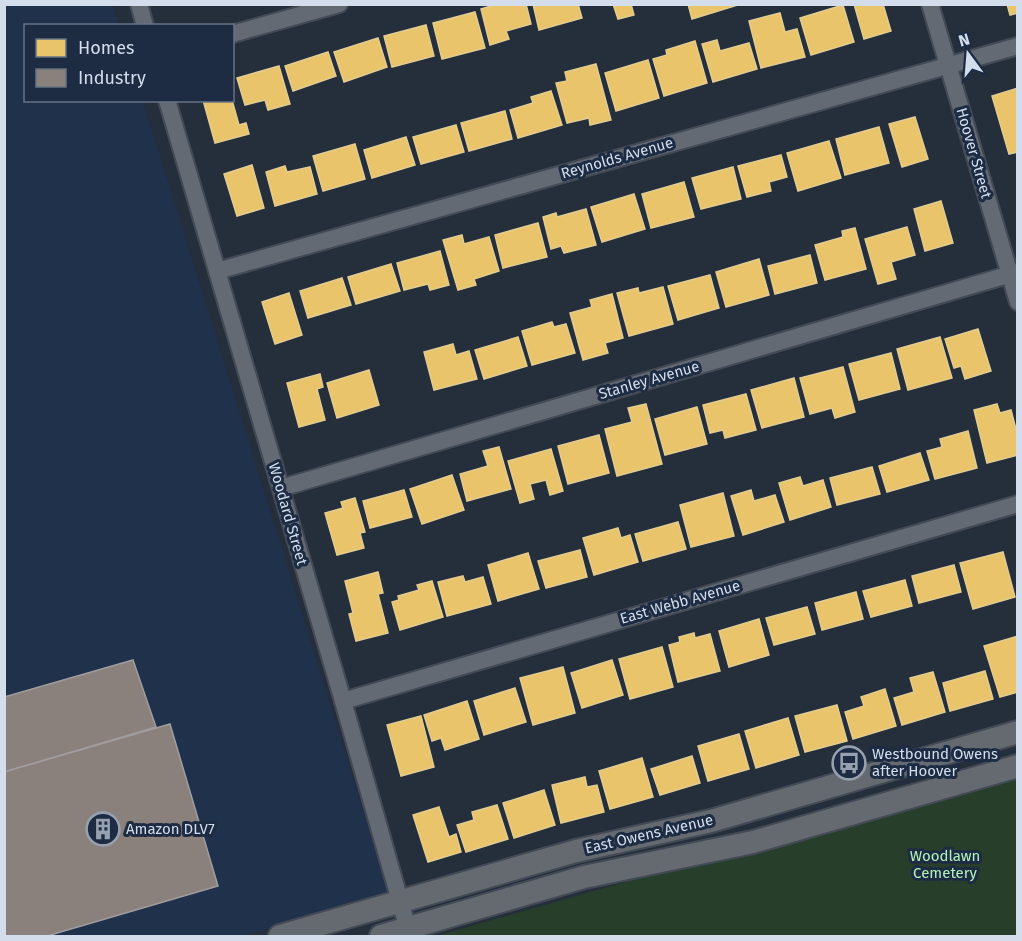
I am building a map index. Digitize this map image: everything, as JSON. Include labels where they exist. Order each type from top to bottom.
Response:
[{"type":"main road","name":"East Owens Avenue","points":[[280,936],[576,851],[711,821],[1017,732]]},
{"type":"main road","name":"East Owens Avenue","points":[[381,936],[584,877],[753,842],[1017,766]]},
{"type":"street","points":[[139,4],[144,24]]},
{"type":"street","points":[[234,33],[339,4]]},
{"type":"street","name":"Hoover Street","points":[[930,4],[1013,274],[1017,302]]},
{"type":"street","name":"Reynolds Avenue","points":[[217,271],[1017,46]]},
{"type":"street","name":"Woodard Street","points":[[168,102],[408,929]]},
{"type":"street","name":"Stanley Avenue","points":[[281,488],[1013,274]]},
{"type":"street","name":"East Webb Avenue","points":[[343,701],[1017,504]]},
{"type":"shaded area","points":[[5,5],[113,5],[119,24],[24,24],[24,102],[143,102],[389,894],[244,936],[5,936]]},
{"type":"green space","name":"Woodlawn Cemetery","points":[[1017,770],[1017,936],[436,936]]},
{"type":"building: Homes","points":[[497,4],[526,4],[531,24],[506,31],[509,39],[490,45],[481,9]]},
{"type":"building: Homes","points":[[533,4],[578,4],[582,18],[539,30]]},
{"type":"building: Homes","points":[[613,4],[631,4],[634,15],[618,19]]},
{"type":"building: Homes","points":[[688,4],[737,4],[738,5],[692,19]]},
{"type":"building: Homes","points":[[854,4],[883,4],[891,31],[864,39]]},
{"type":"building: Homes","points":[[1007,4],[1018,4],[1018,13],[1010,15]]},
{"type":"building: Homes","points":[[843,5],[854,42],[811,55],[800,18]]},
{"type":"building: Homes","points":[[475,12],[485,48],[442,59],[433,23]]},
{"type":"building: Homes","points":[[780,13],[785,32],[797,29],[805,57],[761,68],[749,21]]},
{"type":"building: Homes","points":[[426,25],[434,56],[392,67],[384,36]]},
{"type":"building: Homes","points":[[378,38],[387,67],[344,82],[334,52]]},
{"type":"building: Homes","points":[[717,40],[720,51],[749,43],[757,69],[713,82],[702,44]]},
{"type":"building: Homes","points":[[695,41],[707,83],[664,96],[653,59],[667,55],[666,50]]},
{"type":"building: Homes","points":[[328,52],[336,76],[293,91],[285,66]]},
{"type":"building: Homes","points":[[648,60],[659,98],[616,111],[605,73]]},
{"type":"building: Homes","points":[[596,64],[611,120],[590,125],[589,118],[567,123],[556,83],[567,81],[565,72]]},
{"type":"building: Homes","points":[[279,66],[290,104],[268,110],[265,100],[245,105],[237,78]]},
{"type":"building: Homes","points":[[1018,88],[1018,152],[1009,154],[992,96]]},
{"type":"building: Homes","points":[[551,91],[562,125],[518,138],[510,110],[533,103],[531,97]]},
{"type":"building: Homes","points":[[204,102],[233,102],[239,125],[246,123],[249,134],[215,143]]},
{"type":"building: Homes","points":[[505,111],[512,139],[469,151],[461,123]]},
{"type":"building: Homes","points":[[915,117],[928,159],[902,167],[889,124]]},
{"type":"building: Homes","points":[[456,125],[464,152],[421,164],[413,137]]},
{"type":"building: Homes","points":[[879,127],[889,163],[845,175],[836,139]]},
{"type":"building: Homes","points":[[406,137],[415,165],[372,178],[364,150]]},
{"type":"building: Homes","points":[[829,141],[841,178],[798,191],[787,153]]},
{"type":"building: Homes","points":[[355,144],[365,179],[323,191],[313,156]]},
{"type":"building: Homes","points":[[781,155],[787,177],[769,182],[771,191],[747,197],[738,166]]},
{"type":"building: Homes","points":[[252,165],[264,208],[237,216],[224,174]]},
{"type":"building: Homes","points":[[285,166],[287,172],[310,167],[317,194],[275,206],[266,172]]},
{"type":"building: Homes","points":[[733,167],[741,199],[701,209],[692,178]]},
{"type":"building: Homes","points":[[684,182],[694,217],[651,228],[642,194]]},
{"type":"building: Homes","points":[[634,194],[645,229],[602,242],[591,207]]},
{"type":"building: Homes","points":[[941,201],[953,243],[925,251],[914,209]]},
{"type":"building: Homes","points":[[586,209],[596,245],[564,253],[561,246],[551,249],[543,217],[556,213],[557,217]]},
{"type":"building: Homes","points":[[538,223],[547,257],[503,268],[495,235]]},
{"type":"building: Homes","points":[[907,227],[915,255],[891,262],[896,279],[878,284],[865,239]]},
{"type":"building: Homes","points":[[855,228],[866,269],[825,280],[815,245],[843,237],[842,231]]},
{"type":"building: Homes","points":[[462,235],[464,244],[489,237],[499,271],[474,279],[476,285],[458,290],[443,240]]},
{"type":"building: Homes","points":[[440,251],[449,285],[430,290],[428,284],[404,290],[397,263]]},
{"type":"building: Homes","points":[[810,255],[817,283],[775,294],[768,266]]},
{"type":"building: Homes","points":[[759,259],[769,295],[726,307],[716,272]]},
{"type":"building: Homes","points":[[391,264],[400,291],[356,304],[348,277]]},
{"type":"building: Homes","points":[[710,275],[719,308],[678,320],[668,286]]},
{"type":"building: Homes","points":[[342,278],[351,305],[308,318],[300,291]]},
{"type":"building: Homes","points":[[663,287],[673,324],[629,336],[617,293],[638,288],[639,293]]},
{"type":"building: Homes","points":[[289,293],[302,335],[275,344],[262,302]]},
{"type":"building: Homes","points":[[612,294],[623,338],[605,343],[608,353],[583,360],[570,313],[592,307],[590,300]]},
{"type":"building: Homes","points":[[552,322],[554,327],[566,324],[575,353],[532,365],[522,331]]},
{"type":"building: Homes","points":[[978,329],[991,371],[965,379],[961,366],[954,368],[945,339]]},
{"type":"building: Homes","points":[[518,337],[527,366],[484,379],[475,350]]},
{"type":"building: Homes","points":[[940,337],[952,378],[908,390],[897,349]]},
{"type":"building: Homes","points":[[453,344],[456,355],[469,351],[477,379],[434,390],[424,352]]},
{"type":"building: Homes","points":[[891,353],[900,389],[859,400],[849,364]]},
{"type":"building: Homes","points":[[843,367],[855,412],[835,418],[832,408],[810,414],[800,378]]},
{"type":"building: Homes","points":[[369,370],[379,405],[337,418],[327,383]]},
{"type":"building: Homes","points":[[320,374],[323,387],[317,389],[325,420],[299,427],[287,383]]},
{"type":"building: Homes","points":[[794,378],[804,417],[762,428],[751,390]]},
{"type":"building: Homes","points":[[746,394],[756,430],[725,438],[723,430],[710,433],[703,405]]},
{"type":"building: Homes","points":[[646,404],[662,464],[617,476],[605,429],[632,422],[628,408]]},
{"type":"building: Homes","points":[[997,404],[1000,413],[1011,410],[1018,437],[1018,455],[987,463],[974,410]]},
{"type":"building: Homes","points":[[697,407],[707,444],[665,455],[655,419]]},
{"type":"building: Homes","points":[[968,431],[977,468],[935,479],[927,451],[942,447],[940,439]]},
{"type":"building: Homes","points":[[599,435],[609,473],[568,484],[558,446]]},
{"type":"building: Homes","points":[[499,447],[511,489],[467,501],[460,474],[488,466],[483,451]]},
{"type":"building: Homes","points":[[551,449],[563,491],[550,495],[546,480],[530,484],[534,499],[520,503],[508,461]]},
{"type":"building: Homes","points":[[920,453],[929,480],[887,492],[879,466]]},
{"type":"building: Homes","points":[[872,467],[880,494],[837,505],[830,478]]},
{"type":"building: Homes","points":[[452,475],[464,510],[422,524],[410,489]]},
{"type":"building: Homes","points":[[800,477],[803,486],[823,480],[831,507],[790,520],[779,483]]},
{"type":"building: Homes","points":[[404,490],[412,517],[370,528],[363,501]]},
{"type":"building: Homes","points":[[751,490],[754,501],[775,495],[784,522],[743,535],[731,496]]},
{"type":"building: Homes","points":[[723,493],[734,536],[691,547],[680,505]]},
{"type":"building: Homes","points":[[355,498],[365,532],[360,533],[364,548],[337,555],[325,513],[343,508],[341,502]]},
{"type":"building: Homes","points":[[678,522],[686,549],[643,561],[635,534]]},
{"type":"building: Homes","points":[[618,528],[621,538],[630,535],[638,562],[594,575],[583,538]]},
{"type":"building: Homes","points":[[580,550],[587,577],[546,588],[538,561]]},
{"type":"building: Homes","points":[[1003,552],[1015,597],[973,609],[960,563]]},
{"type":"building: Homes","points":[[528,553],[539,589],[498,601],[488,565]]},
{"type":"building: Homes","points":[[954,565],[961,592],[919,603],[912,576]]},
{"type":"building: Homes","points":[[378,572],[383,593],[378,594],[388,633],[356,641],[349,614],[353,613],[345,581]]},
{"type":"building: Homes","points":[[463,576],[465,582],[483,577],[491,604],[447,616],[438,582]]},
{"type":"building: Homes","points":[[905,580],[912,606],[871,617],[863,591]]},
{"type":"building: Homes","points":[[432,581],[443,617],[400,630],[392,602],[399,600],[398,596],[419,590],[417,585]]},
{"type":"building: Homes","points":[[856,592],[863,619],[822,630],[815,603]]},
{"type":"building: Homes","points":[[807,607],[815,634],[774,645],[766,618]]},
{"type":"building: Homes","points":[[759,619],[769,655],[729,667],[719,631]]},
{"type":"building: Homes","points":[[694,633],[695,638],[710,634],[720,671],[678,682],[669,645],[680,642],[679,637]]},
{"type":"building: Homes","points":[[1018,636],[1018,692],[1000,697],[984,646]]},
{"type":"building: Homes","points":[[662,647],[673,687],[630,699],[619,659]]},
{"type":"building: Homes","points":[[612,660],[623,695],[582,708],[571,673]]},
{"type":"building: Homes","points":[[563,667],[575,713],[533,725],[520,678]]},
{"type":"building: Homes","points":[[985,671],[993,699],[950,711],[943,683]]},
{"type":"building: Homes","points":[[933,672],[945,712],[902,725],[894,698],[914,692],[910,678]]},
{"type":"building: Homes","points":[[515,688],[526,722],[484,735],[474,701]]},
{"type":"building: Homes","points":[[885,689],[896,726],[853,739],[845,712],[864,706],[861,697]]},
{"type":"building: Homes","points":[[467,701],[479,739],[445,750],[441,738],[432,741],[424,715]]},
{"type":"building: Homes","points":[[837,705],[847,741],[805,752],[795,716]]},
{"type":"building: Homes","points":[[421,716],[434,767],[401,776],[387,725]]},
{"type":"building: Homes","points":[[788,718],[799,755],[756,768],[745,731]]},
{"type":"building: Homes","points":[[739,734],[749,769],[708,781],[698,746]]},
{"type":"building: Homes","points":[[692,756],[700,783],[660,795],[651,769]]},
{"type":"building: Homes","points":[[642,758],[653,797],[610,809],[599,771]]},
{"type":"building: Homes","points":[[585,777],[587,787],[597,785],[604,812],[561,823],[552,785]]},
{"type":"building: Homes","points":[[544,790],[555,825],[514,838],[503,803]]},
{"type":"building: Homes","points":[[497,805],[508,839],[466,852],[457,825],[474,820],[472,812]]},
{"type":"building: Homes","points":[[439,807],[449,837],[456,834],[461,852],[428,862],[413,815]]},
{"type":"building: Industry","points":[[133,660],[156,727],[4,772],[4,697]]},
{"type":"building: Industry","name":"Amazon DLV7","points":[[170,724],[218,886],[47,936],[4,936],[4,772]]},
{"type":"place","name":"Westbound Owens after Hoover","points":[[849,763]]},
{"type":"place","name":"Amazon DLV7","points":[[103,829]]}]
